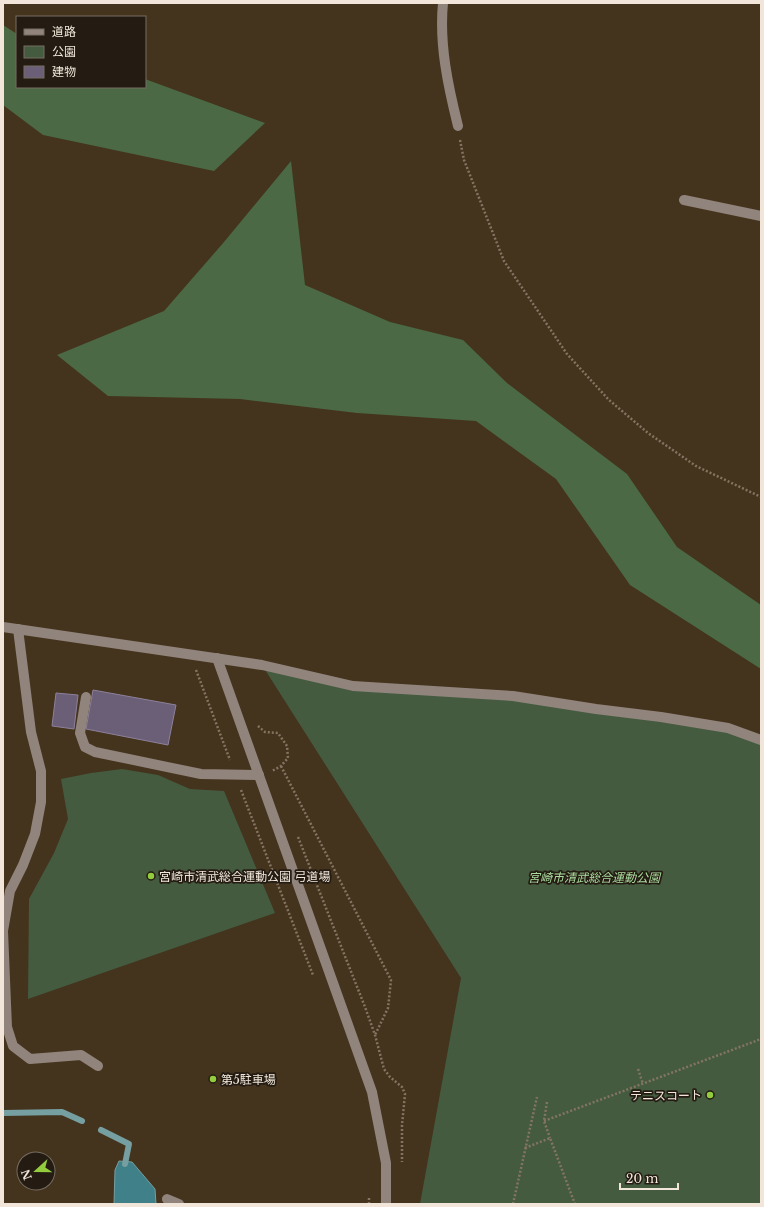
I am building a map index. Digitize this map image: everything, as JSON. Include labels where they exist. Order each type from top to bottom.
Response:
[{"type":"street","points":[[443,3],[441,22],[447,83],[458,126]]},
{"type":"street","points":[[684,200],[761,216]]},
{"type":"street","points":[[3,627],[262,665],[353,686],[513,696],[596,709],[661,717],[728,728],[761,740]]},
{"type":"street","points":[[18,629],[30,732],[41,771],[41,802],[35,834],[23,865],[10,891],[3,932],[7,1027],[14,1046],[30,1059],[81,1055],[98,1066]]},
{"type":"street","points":[[217,658],[372,1092],[386,1163],[386,1204]]},
{"type":"street","points":[[86,696],[80,733],[85,747],[95,752],[201,774],[259,775]]},
{"type":"street","points":[[167,1199],[179,1204]]},
{"type":"path","points":[[458,126],[464,160],[504,261],[567,354],[610,400],[648,433],[696,466],[761,497]]},
{"type":"path","points":[[196,670],[315,981]]},
{"type":"path","points":[[256,725],[265,732],[278,733],[287,746],[288,758],[281,766],[272,770],[275,778]]},
{"type":"path","points":[[281,766],[391,980],[388,1008],[375,1035]]},
{"type":"path","points":[[298,835],[375,1035],[384,1069],[402,1087],[405,1094],[402,1125],[402,1164]]},
{"type":"path","points":[[544,1121],[761,1039]]},
{"type":"path","points":[[638,1069],[643,1084]]},
{"type":"path","points":[[513,1204],[537,1097]]},
{"type":"path","points":[[546,1102],[544,1121],[575,1204]]},
{"type":"path","points":[[526,1148],[550,1138]]},
{"type":"path","points":[[369,1204],[370,1192]]},
{"type":"green space","points":[[3,25],[16,33],[16,88],[146,88],[146,79],[265,123],[214,171],[43,135],[3,105]]},
{"type":"green space","points":[[291,161],[305,285],[390,322],[463,340],[507,383],[627,474],[677,547],[761,605],[761,669],[630,585],[556,479],[476,421],[357,413],[240,399],[108,396],[57,355],[164,311],[224,242]]},
{"type":"green space","name":"宮崎市清武総合運動公園","points":[[262,665],[316,678],[513,696],[661,717],[761,740],[761,1204],[420,1204],[461,978]]},
{"type":"green space","name":"宮崎市清武総合運動公園 弓道場","points":[[122,769],[158,775],[190,789],[224,791],[275,913],[28,999],[29,899],[54,853],[68,819],[61,779]]},
{"type":"water","points":[[119,1161],[132,1162],[155,1189],[156,1204],[114,1204],[115,1170]]},
{"type":"building","points":[[93,690],[176,705],[168,745],[86,729]]},
{"type":"building","points":[[56,693],[78,695],[74,729],[52,726]]},
{"type":"waterway","points":[[3,1113],[62,1112],[82,1121]]},
{"type":"waterway","points":[[101,1130],[129,1144],[125,1164]]},
{"type":"place","name":"宮崎市清武総合運動公園 弓道場","points":[[151,876]]},
{"type":"place","name":"第5駐車場","points":[[213,1079]]},
{"type":"place","name":"テニスコート","points":[[710,1095]]}]
